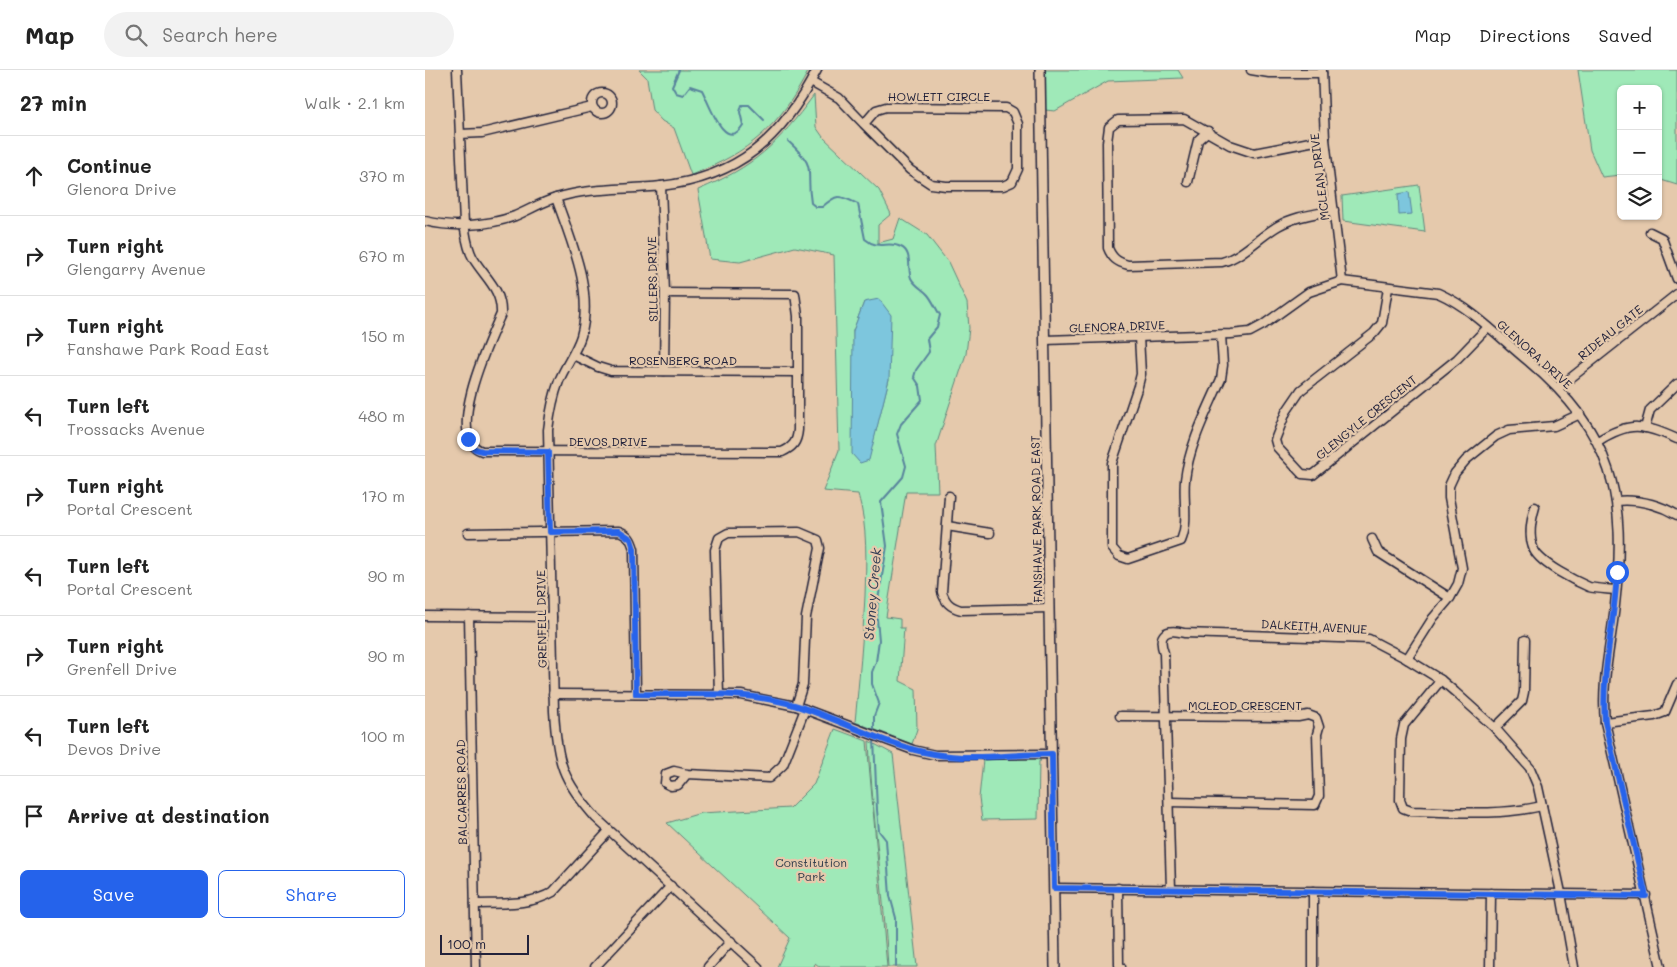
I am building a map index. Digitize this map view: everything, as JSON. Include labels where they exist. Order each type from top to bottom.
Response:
[{"type":"main road","name":"FANSHAWE PARK ROAD EAST","points":[[1040,70],[1055,967]]},
{"type":"street","name":"DEVOS DRIVE","points":[[457,70],[464,224],[472,257],[497,289],[501,305],[501,314],[474,380],[467,427],[468,439],[475,449],[482,451],[548,452],[782,452],[789,449],[797,436],[799,316],[795,294],[665,293]]},
{"type":"street","points":[[425,221],[485,224],[500,221],[556,198],[599,188],[661,186],[699,180],[719,173],[746,158],[767,142],[789,118],[817,70]]},
{"type":"street","points":[[1251,70],[1269,73],[1322,72]]},
{"type":"street","name":"MCLEAN DRIVE","points":[[1322,72],[1325,139],[1342,281]]},
{"type":"street","name":"HOWLETT CIRCLE","points":[[811,82],[839,98],[864,124],[910,170],[931,184],[945,186],[1003,186],[1012,182],[1017,174],[1018,124],[1013,112],[1006,108],[886,107],[876,110],[864,124]]},
{"type":"street","points":[[459,134],[481,133],[592,107]]},
{"type":"street","points":[[1325,139],[1254,153],[1230,145],[1184,119],[1118,120],[1109,127],[1107,142],[1108,248],[1111,256],[1118,262],[1128,265],[1222,262],[1232,259],[1278,226],[1291,219],[1335,210]]},
{"type":"street","points":[[1188,182],[1198,140],[1208,132]]},
{"type":"street","name":"SILLERS DRIVE","points":[[661,186],[665,293],[664,371]]},
{"type":"street","name":"GRENFELL DRIVE","points":[[556,198],[582,280],[586,306],[580,338],[559,380],[553,397],[548,430],[553,694],[556,744],[563,770],[574,794],[609,830],[758,967]]},
{"type":"street","points":[[1650,232],[1662,238],[1677,279]]},
{"type":"street","name":"GLENORA DRIVE","points":[[1045,340],[1221,335],[1250,332],[1263,325],[1309,292],[1325,284],[1342,281],[1438,293],[1457,303],[1488,327],[1559,388],[1580,414],[1605,455],[1619,518],[1616,590],[1603,697],[1605,722],[1661,967]]},
{"type":"street","name":"GLENGYLE CRESCENT","points":[[1388,288],[1382,323],[1374,333],[1301,390],[1286,412],[1275,440],[1277,447],[1302,474],[1313,475],[1457,358],[1488,327]]},
{"type":"street","name":"RIDEAU GATE","points":[[1559,388],[1677,294]]},
{"type":"street","points":[[1139,336],[1141,374],[1139,386],[1112,463],[1112,548],[1119,556],[1128,559],[1181,542],[1185,526],[1185,482],[1190,455],[1221,379],[1223,365],[1221,335]]},
{"type":"street","name":"ROSENBERG ROAD","points":[[573,355],[611,371],[797,372]]},
{"type":"street","points":[[1645,428],[1650,410],[1677,384]]},
{"type":"street","points":[[1407,659],[1433,618],[1450,598],[1458,584],[1462,568],[1449,498],[1449,486],[1455,473],[1466,460],[1496,436],[1509,430],[1554,426],[1580,414]]},
{"type":"street","points":[[1597,442],[1618,429],[1645,428],[1677,439]]},
{"type":"street","points":[[949,496],[942,592],[944,600],[952,607],[961,610],[1049,608]]},
{"type":"street","points":[[1616,501],[1635,499],[1677,515]]},
{"type":"street","points":[[1535,507],[1530,524],[1530,533],[1534,550],[1544,561],[1590,587],[1616,590]]},
{"type":"street","points":[[947,526],[990,533]]},
{"type":"street","points":[[468,533],[619,531],[631,539],[634,549],[636,694]]},
{"type":"street","points":[[719,695],[715,550],[719,538],[728,533],[799,532],[818,540],[820,548],[806,617],[803,684],[796,706]]},
{"type":"street","points":[[1373,539],[1378,552],[1450,598]]},
{"type":"street","points":[[425,616],[552,617]]},
{"type":"street","name":"BALCARRES ROAD","points":[[469,616],[476,967]]},
{"type":"street","name":"DALKEITH AVENUE","points":[[1171,889],[1164,653],[1160,643],[1162,636],[1168,631],[1369,639],[1441,680],[1495,728],[1530,768],[1542,806],[1574,967]]},
{"type":"street","points":[[1495,728],[1522,701],[1524,692],[1525,640]]},
{"type":"street","points":[[1441,680],[1404,725],[1401,739],[1400,800],[1403,808],[1411,811],[1492,813],[1515,812],[1542,806]]},
{"type":"street","points":[[1605,722],[1654,716],[1665,712],[1677,684]]},
{"type":"street","points":[[553,694],[750,696],[796,706],[888,741],[935,755],[1052,754]]},
{"type":"street","points":[[687,774],[769,778],[783,765],[805,709]]},
{"type":"street","name":"MCLEOD CRESCENT","points":[[1120,716],[1298,718],[1308,715],[1316,718],[1319,727],[1317,759],[1319,796],[1315,805],[1169,802]]},
{"type":"street","points":[[475,904],[532,902],[543,898],[553,892],[609,830]]},
{"type":"street","points":[[595,967],[671,886]]},
{"type":"street","points":[[1054,888],[1646,896]]},
{"type":"street","points":[[1117,888],[1119,965],[1121,967]]},
{"type":"street","points":[[1313,892],[1313,967]]},
{"type":"street","points":[[1490,967],[1491,893]]},
{"type":"street","points":[[708,967],[731,941]]},
{"type":"green space","points":[[639,70],[809,70],[786,107],[761,135],[730,157],[691,175],[674,128],[662,121],[652,110],[647,78]]},
{"type":"green space","points":[[1044,70],[1178,70],[1183,78],[1108,81],[1055,111],[1045,110]]},
{"type":"green space","points":[[1578,70],[1677,70],[1677,185],[1662,180],[1662,85],[1617,85],[1617,175],[1602,177],[1590,150]]},
{"type":"green space","points":[[814,95],[816,127],[823,137],[879,190],[891,214],[878,225],[878,243],[893,239],[900,218],[927,235],[948,262],[967,303],[969,328],[966,354],[936,446],[938,492],[906,492],[886,617],[900,619],[900,628],[904,628],[900,681],[916,689],[917,729],[912,744],[855,722],[865,596],[866,545],[863,519],[858,494],[823,491],[839,450],[834,255],[795,247],[740,262],[710,259],[698,190],[750,163],[776,141]],"holes":[[[864,302],[889,379],[874,438],[854,366],[853,331]]]},
{"type":"green space","points":[[1419,185],[1425,232],[1343,221],[1342,196]]},
{"type":"green space","name":"Constitution Park","points":[[835,729],[867,741],[887,967],[820,967],[815,963],[814,967],[777,967],[790,938],[667,823],[701,813],[790,808],[814,784]]},
{"type":"green space","points":[[869,741],[893,754],[917,967],[888,967]]},
{"type":"green space","points":[[1037,758],[1041,761],[1039,761],[1038,819],[982,820],[979,798],[983,760]]},
{"type":"water","points":[[1409,192],[1412,214],[1399,215],[1398,194]]},
{"type":"water","points":[[879,299],[891,315],[889,379],[869,460],[860,463],[852,454],[853,331],[864,302]]},
{"type":"waterway","name":"Stoney Creek","points":[[679,70],[672,86],[676,93],[683,95],[690,86],[702,90],[718,123],[730,134],[736,132],[743,125],[740,112],[742,105],[749,105],[764,120]]},
{"type":"waterway","name":"Stoney Creek","points":[[788,141],[798,150],[809,169],[811,203],[816,207],[822,207],[832,199],[842,197],[858,204],[865,239],[870,243],[879,245],[892,244],[905,250],[911,278],[928,295],[940,315],[937,327],[927,339],[929,352],[916,370],[914,377],[920,386],[922,400],[901,424],[897,434],[906,466],[903,477],[881,502],[887,546],[878,600],[879,640],[876,662],[872,672],[872,684],[879,703],[874,716],[874,734]]},
{"type":"waterway","name":"Stoney Creek","points":[[874,738],[879,831],[886,840],[890,896],[896,918],[896,967]]},
{"type":"route","points":[[468,439],[475,449],[482,451],[548,452],[550,532],[619,531],[631,539],[634,549],[636,694],[741,695],[768,698],[796,706],[913,750],[935,755],[1052,754],[1054,888],[1646,896],[1605,722],[1603,697],[1615,606],[1617,572]]}]
